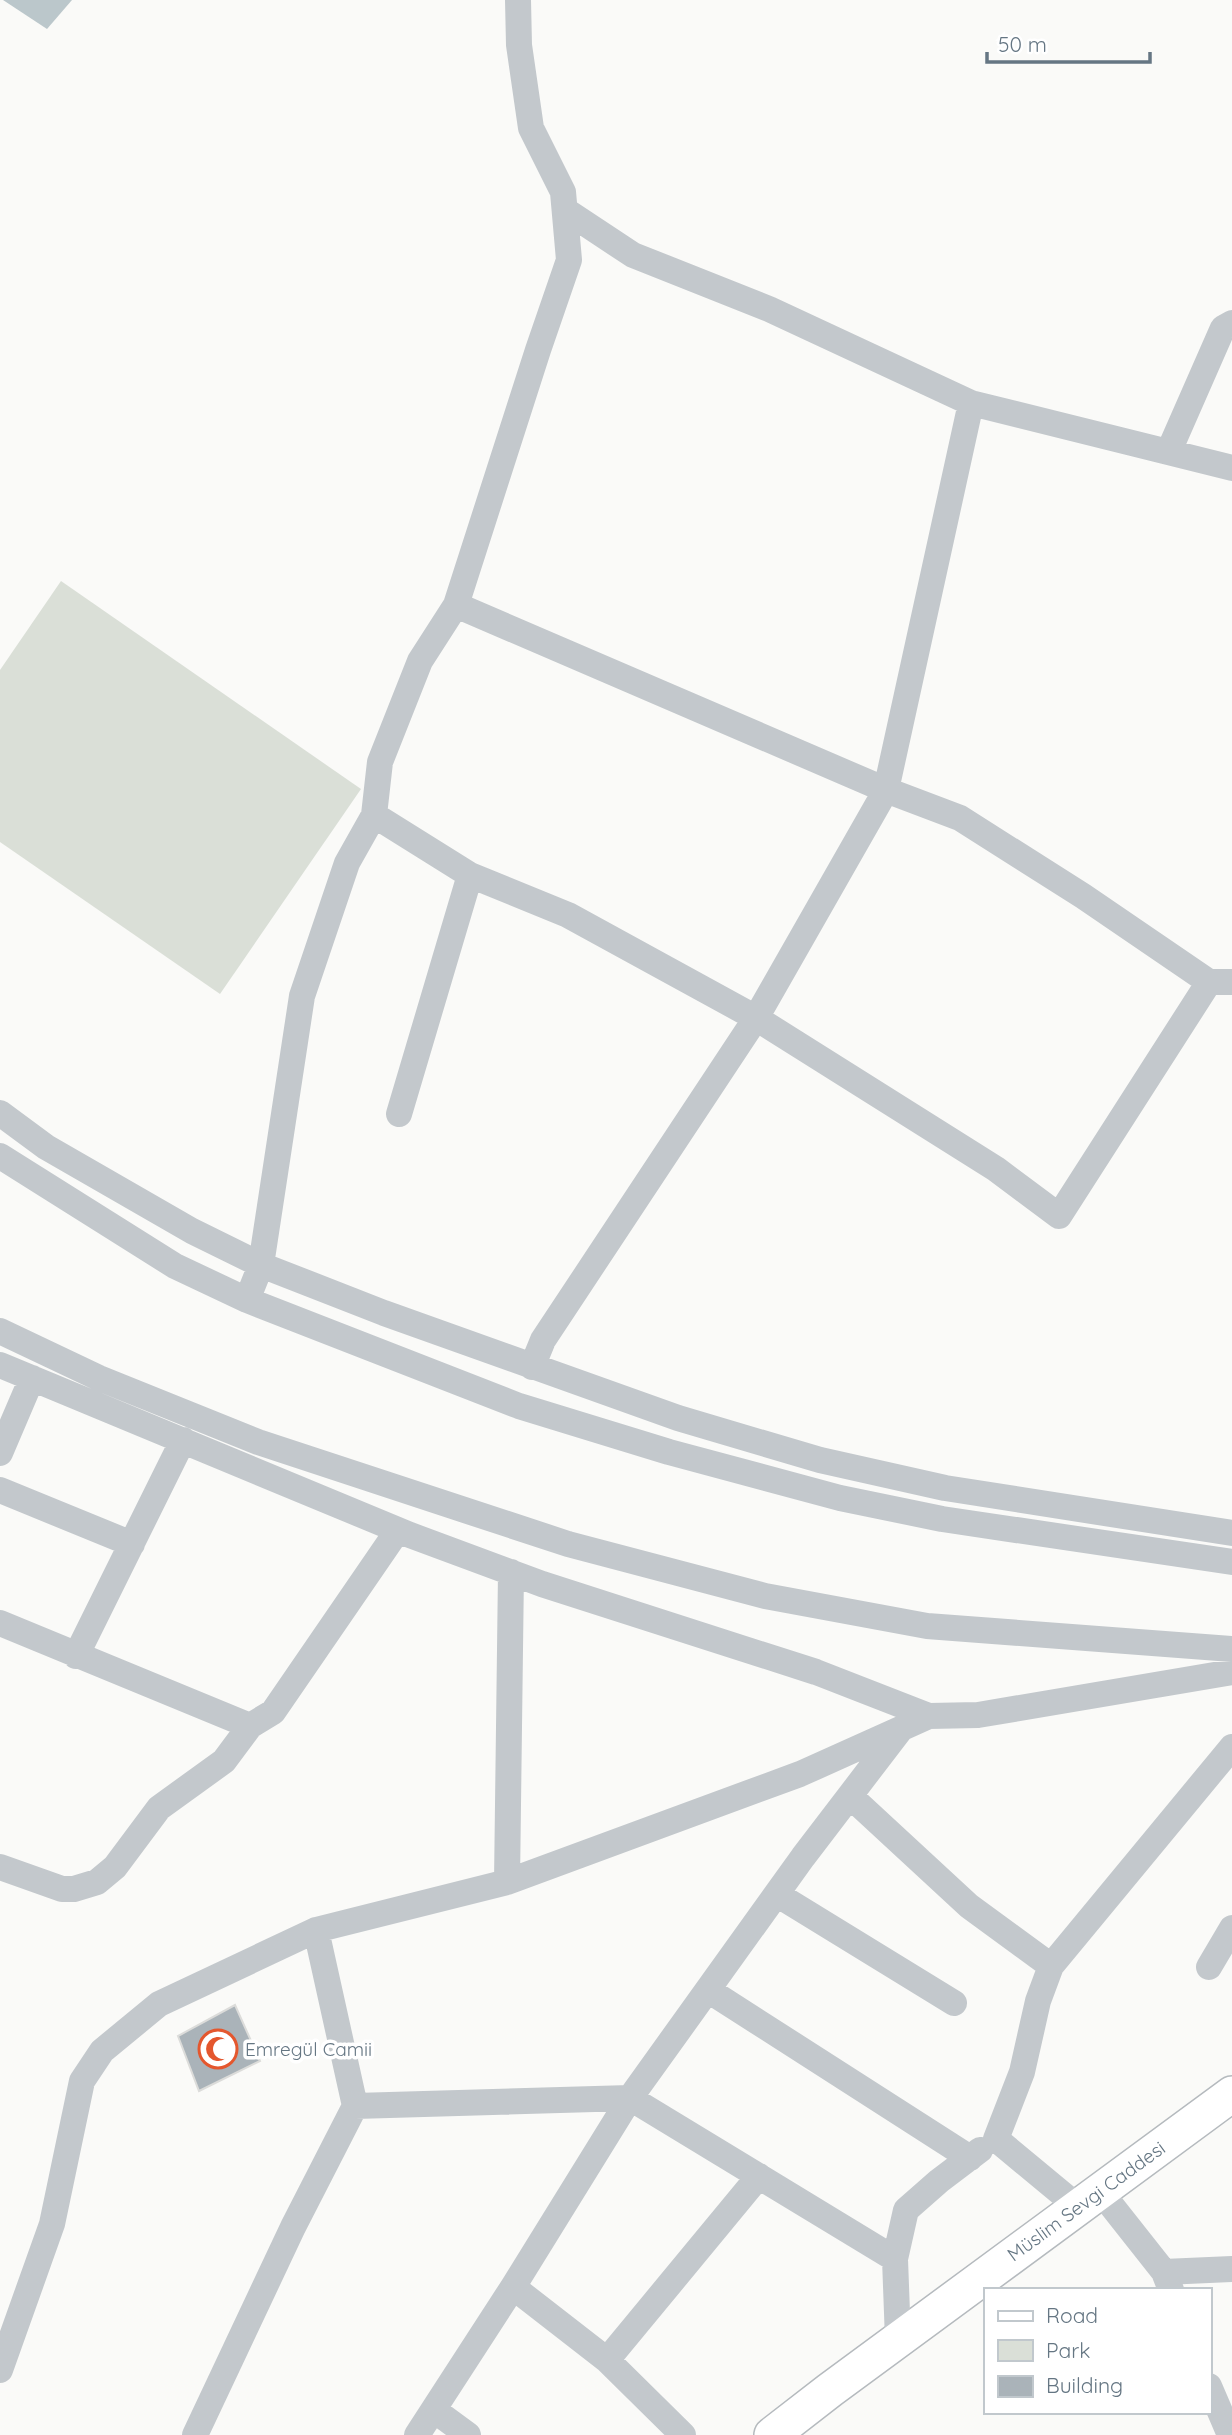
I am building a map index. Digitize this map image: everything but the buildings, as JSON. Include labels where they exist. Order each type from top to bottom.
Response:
[{"type":"main road","name":"Müslim Sevgi Caddesi","points":[[772,2435],[1232,2094]]},
{"type":"street","points":[[247,1300],[261,1265],[302,996],[347,863],[374,815],[380,762],[385,749],[420,661],[456,605],[569,260],[563,192],[531,128],[519,45],[518,0]]},
{"type":"street","points":[[565,210],[633,255],[769,309],[971,403],[1232,468]]},
{"type":"street","points":[[1169,451],[1223,328],[1232,323]]},
{"type":"street","points":[[532,1367],[544,1340],[756,1018],[886,790],[971,403]]},
{"type":"street","points":[[374,815],[470,875],[568,915],[756,1018],[996,1169],[1059,1216],[1220,982],[960,818],[886,790],[456,605]]},
{"type":"street","points":[[399,1114],[470,875]]},
{"type":"street","points":[[0,1113],[46,1147],[192,1231],[261,1265],[532,1367],[678,1418],[820,1460],[945,1488],[1232,1532]]},
{"type":"street","points":[[0,1156],[175,1266],[247,1300],[519,1406],[669,1452],[840,1498],[942,1519],[1232,1562]]},
{"type":"street","points":[[0,1331],[99,1378],[258,1442],[568,1544],[765,1596],[927,1626],[1232,1649]]},
{"type":"street","points":[[0,1365],[398,1530],[511,1572],[816,1672],[929,1716]]},
{"type":"street","points":[[0,1453],[32,1378]]},
{"type":"street","points":[[76,1656],[183,1440]]},
{"type":"street","points":[[0,1490],[132,1544]]},
{"type":"street","points":[[0,1867],[62,1889],[75,1889],[97,1882],[115,1867],[159,1808],[224,1761],[250,1726],[273,1712],[398,1530]]},
{"type":"street","points":[[507,1882],[511,1572]]},
{"type":"street","points":[[0,1623],[250,1726]]},
{"type":"street","points":[[0,2370],[7,2317],[52,2224],[82,2081],[102,2051],[159,2004],[316,1930],[507,1882],[800,1774],[929,1716],[978,1715],[1232,1672]]},
{"type":"street","points":[[417,2435],[630,2098],[803,1857],[901,1728]]},
{"type":"street","points":[[898,2340],[895,2259],[906,2210],[939,2181],[996,2139],[1022,2072],[1038,2001],[1051,1966],[1224,1773],[1232,1747]]},
{"type":"street","points":[[850,1796],[969,1906],[1051,1966]]},
{"type":"street","points":[[778,1895],[954,2003]]},
{"type":"street","points":[[1209,1966],[1232,1928]]},
{"type":"street","points":[[195,2435],[293,2227],[355,2106],[316,1930]]},
{"type":"street","points":[[708,1990],[970,2158]]},
{"type":"street","points":[[355,2106],[630,2098],[895,2259]]},
{"type":"street","points":[[996,2139],[1089,2199],[1168,2281],[1232,2269]]},
{"type":"street","points":[[607,2360],[759,2176]]},
{"type":"street","points":[[513,2287],[607,2360],[683,2435]]},
{"type":"street","points":[[1211,2391],[1230,2435]]},
{"type":"street","points":[[434,2410],[468,2435]]},
{"type":"green space","points":[[61,581],[361,789],[220,994],[0,842],[0,670]]},
{"type":"shaded area","points":[[3,0],[72,0],[47,29]]},
{"type":"place","name":"Emregül Camii","points":[[218,2049]]}]
